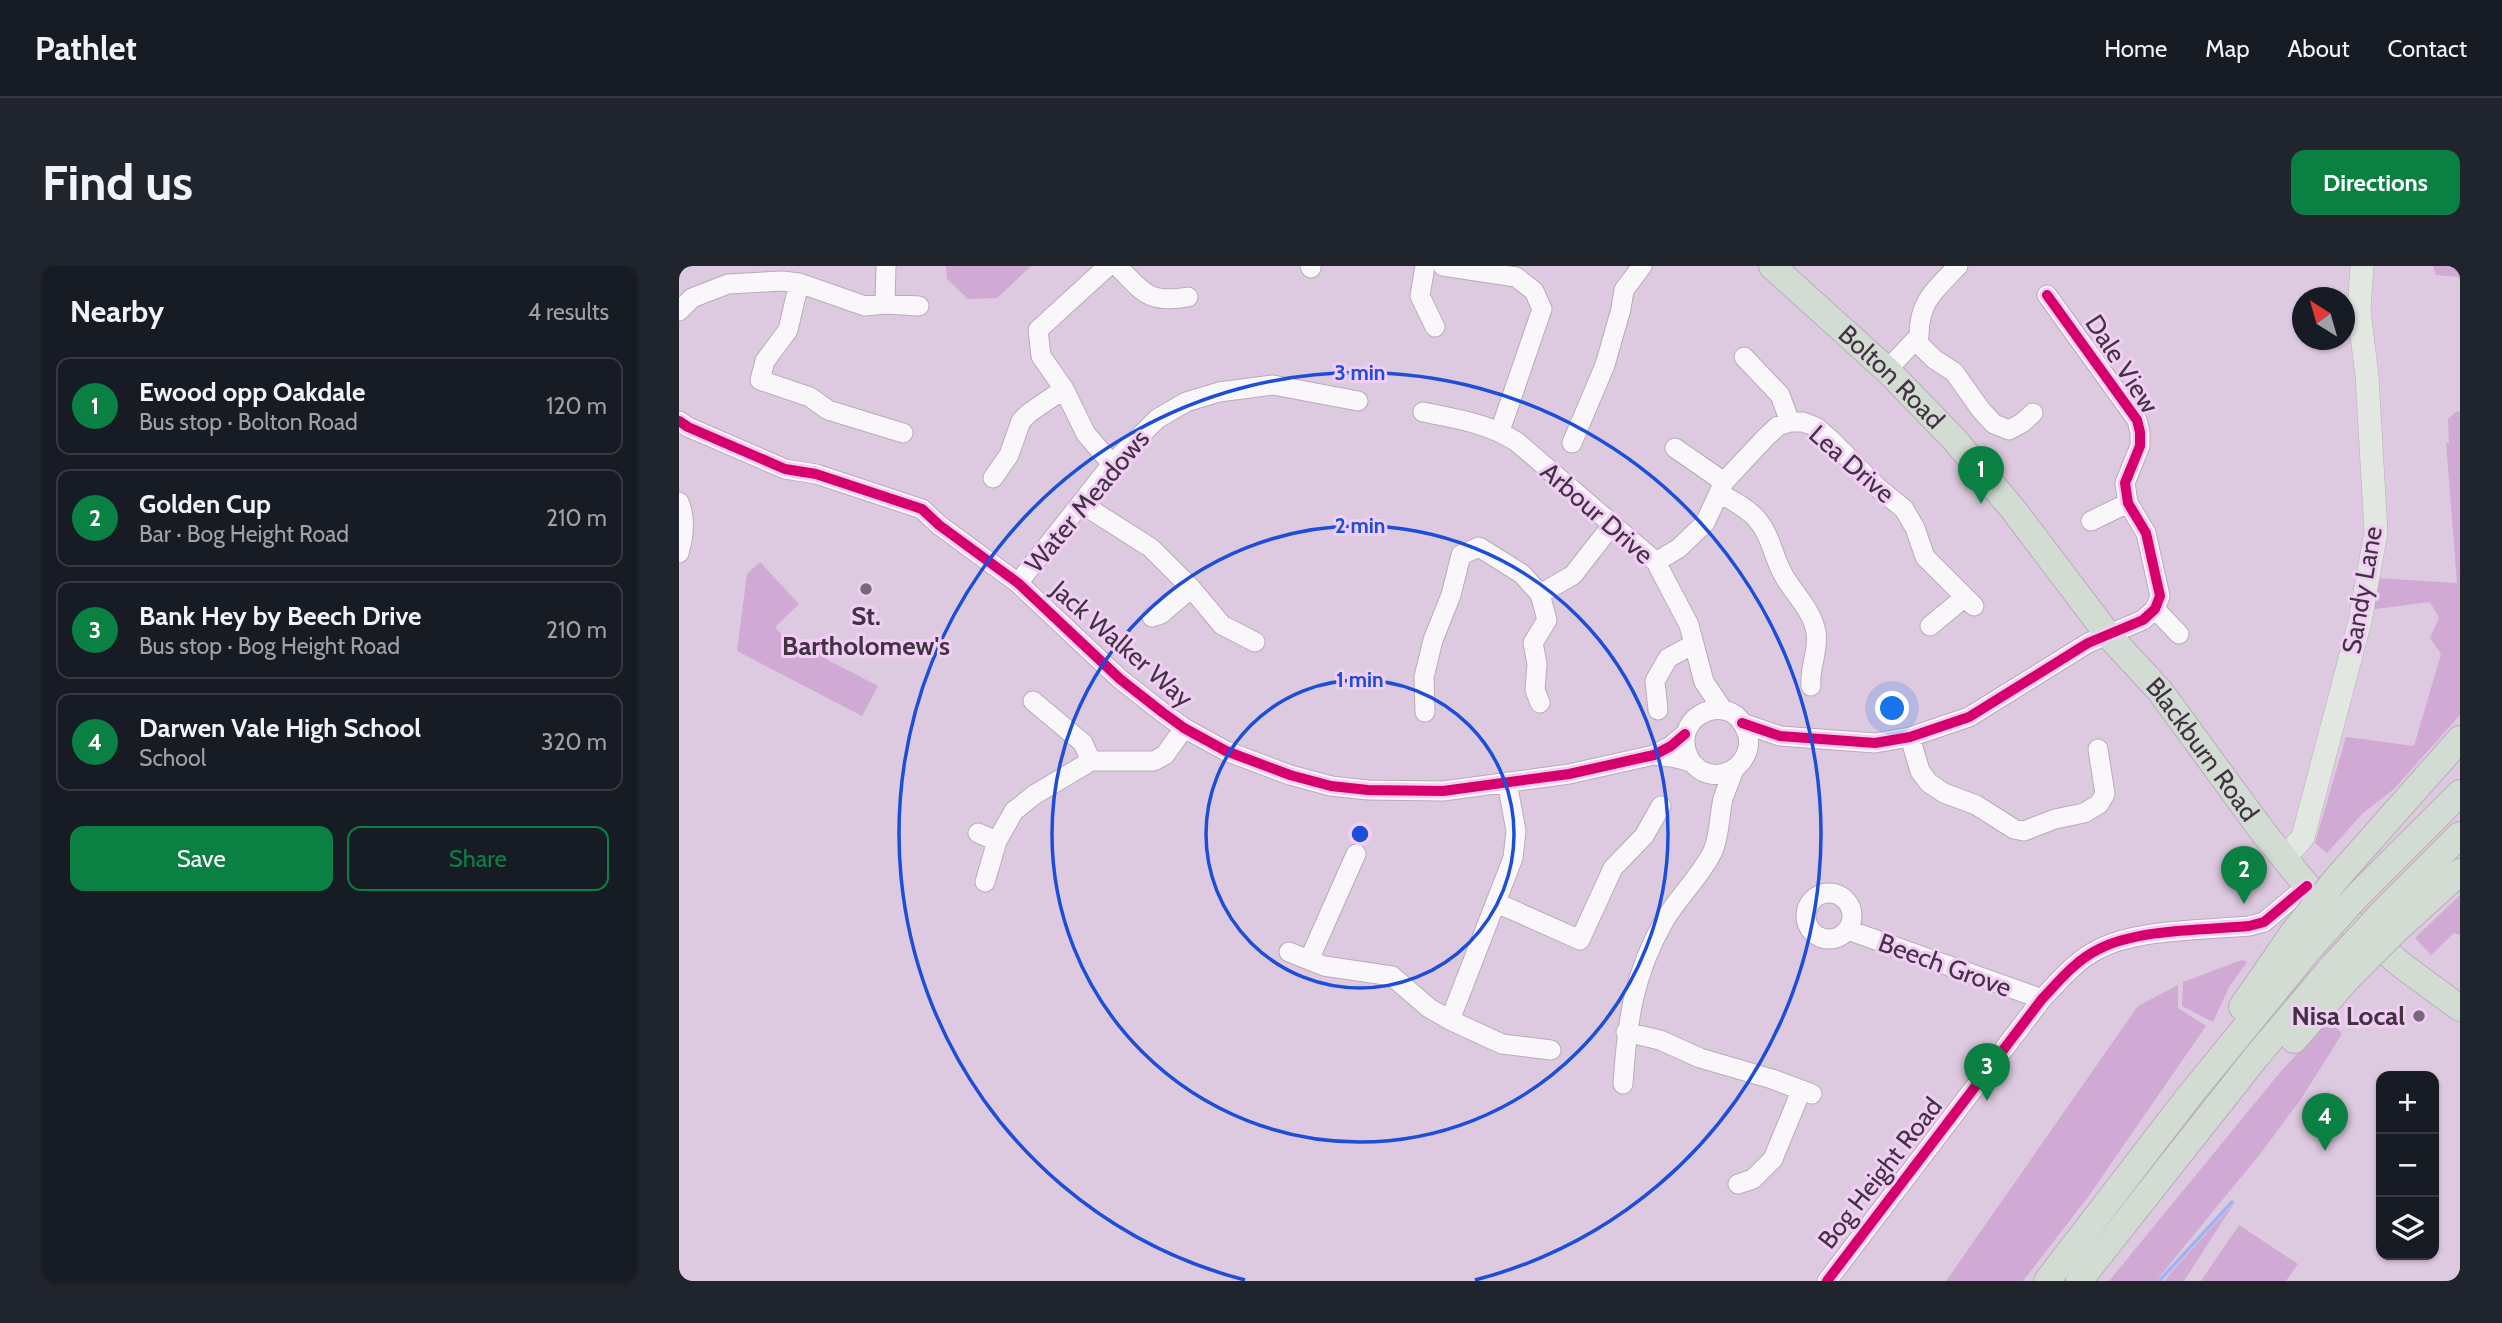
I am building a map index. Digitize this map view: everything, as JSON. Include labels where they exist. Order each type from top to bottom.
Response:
[{"type":"highway","name":"Bolton Road","points":[[1772,266],[1887,370],[1954,439],[2013,508],[2109,636],[2132,660]]},
{"type":"highway","name":"Blackburn Road","points":[[2132,660],[2168,701],[2284,859],[2307,886],[2404,967],[2460,1007]]},
{"type":"highway","points":[[2047,1281],[2190,1096],[2302,940],[2336,879],[2460,739]]},
{"type":"highway","points":[[2302,940],[2357,897],[2460,793]]},
{"type":"highway","points":[[2079,1281],[2256,1057],[2388,922],[2460,835]]},
{"type":"highway","points":[[2388,922],[2460,872]]},
{"type":"main road","name":"Sandy Lane","points":[[2284,859],[2303,837],[2360,621],[2376,532],[2367,376],[2359,311],[2362,266]]},
{"type":"street","points":[[885,304],[886,266]]},
{"type":"street","points":[[1108,266],[1038,330],[1041,356],[1064,389],[1086,434],[1112,464]]},
{"type":"street","points":[[1117,266],[1148,296],[1165,300],[1188,297]]},
{"type":"street","points":[[1425,266],[1420,296],[1435,327]]},
{"type":"street","points":[[1443,266],[1516,278],[1534,291],[1542,309],[1500,431]]},
{"type":"street","points":[[1572,443],[1605,365],[1624,290],[1642,266]]},
{"type":"street","points":[[1887,370],[1919,336],[1919,317],[1927,298],[1958,266]]},
{"type":"street","points":[[679,311],[692,298],[728,284],[782,281],[799,283],[865,306],[919,306]]},
{"type":"street","points":[[799,283],[788,330],[765,361],[760,380],[810,397],[828,410],[903,433]]},
{"type":"street","name":"Dale View","points":[[2047,295],[2137,420],[2140,446],[2125,483],[2128,503]]},
{"type":"street","points":[[1915,340],[1934,359],[1954,372],[1962,399],[1994,424],[2009,429],[2022,423],[2033,413]]},
{"type":"street","points":[[1744,357],[1780,395],[1790,422]]},
{"type":"street","name":"Water Meadows","points":[[1018,583],[1112,464],[1157,419],[1186,402],[1219,392],[1273,385],[1357,401]]},
{"type":"street","points":[[993,478],[1009,454],[1021,421],[1029,412],[1064,389]]},
{"type":"street","name":"Arbour Drive","points":[[1423,412],[1475,422],[1500,431],[1517,442],[1656,562],[1689,625],[1704,682],[1723,710]]},
{"type":"street","name":"Lea Drive","points":[[1656,562],[1692,537],[1705,523],[1722,488],[1766,437],[1779,426],[1790,422],[1803,422],[1815,426],[1878,488],[1904,509],[1915,528],[1925,557],[1969,602],[1930,626]]},
{"type":"street","name":"Jack Walker Way","points":[[682,431],[785,469],[816,474],[922,509],[939,525],[1018,583],[1121,679],[1184,728],[1226,751],[1290,775],[1331,786],[1443,792],[1569,774],[1654,755],[1671,746],[1690,726]]},
{"type":"street","points":[[1675,448],[1757,519],[1767,533],[1783,574],[1811,616],[1817,642],[1816,657],[1810,671],[1811,686]]},
{"type":"street","points":[[679,502],[684,536],[679,553]]},
{"type":"street","points":[[1723,801],[1684,744],[1690,726],[1703,713],[1723,710],[1742,723],[1780,737],[1875,743],[1910,737],[1969,717],[2088,643],[2143,620],[2158,605],[2159,590],[2146,533],[2128,503],[2091,521]]},
{"type":"street","points":[[1082,504],[1151,548],[1191,588],[1222,625],[1255,642]]},
{"type":"street","points":[[1541,594],[1573,575],[1612,525]]},
{"type":"street","points":[[1425,712],[1425,677],[1433,640],[1451,595],[1461,555],[1479,547],[1522,574],[1541,594],[1547,620],[1533,643],[1538,664],[1535,690],[1541,704]]},
{"type":"street","points":[[1153,617],[1161,614],[1191,588]]},
{"type":"street","points":[[2155,610],[2179,634]]},
{"type":"street","points":[[1658,710],[1655,681],[1668,658],[1694,644]]},
{"type":"street","name":"Arbour Drive","points":[[1690,726],[1704,682]]},
{"type":"street","points":[[1033,701],[1058,710],[1083,743],[1091,761]]},
{"type":"street","points":[[1623,1084],[1616,1062],[1626,1032],[1637,979],[1665,920],[1714,848],[1723,801],[1749,740],[1742,723]]},
{"type":"street","points":[[985,882],[997,841],[1014,811],[1034,795],[1091,761],[1154,761],[1165,755],[1184,728]]},
{"type":"street","points":[[1700,768],[1718,774],[1780,737]]},
{"type":"street","points":[[1910,737],[1920,771],[1929,783],[1944,793],[1980,797],[2014,829],[2024,831],[2055,819],[2103,810],[2105,794],[2098,749]]},
{"type":"street","name":"Jack Walker Way","points":[[1654,755],[1700,768]]},
{"type":"street","points":[[1450,1020],[1513,858],[1516,831],[1507,782]]},
{"type":"street","points":[[1497,902],[1580,940],[1613,868],[1644,836],[1661,806]]},
{"type":"street","points":[[978,833],[997,841]]},
{"type":"street","points":[[1309,960],[1356,854]]},
{"type":"street","name":"Bog Height Road","points":[[1827,1281],[2042,999],[2062,977],[2097,949],[2133,937],[2264,922],[2307,886]]},
{"type":"street","name":"Beech Grove","points":[[1848,930],[2042,999]]},
{"type":"street","points":[[1289,952],[1324,966],[1392,976],[1429,1008],[1502,1044],[1555,1050]]},
{"type":"street","points":[[1626,1032],[1661,1040],[1700,1058],[1772,1079],[1807,1093],[1773,1159],[1753,1179],[1738,1184]]},
{"type":"shaded area","points":[[946,266],[1031,266],[997,298],[968,299],[947,279]]},
{"type":"shaded area","points":[[2433,266],[2460,266],[2460,277],[2436,275]]},
{"type":"shaded area","points":[[2457,411],[2460,412],[2460,715],[2394,789],[2363,813],[2327,853],[2315,843],[2346,737],[2414,746],[2441,654],[2430,638],[2439,618],[2430,602],[2368,610],[2376,578],[2457,583],[2446,443],[2449,443],[2448,419]]},
{"type":"shaded area","points":[[760,562],[799,604],[775,627],[801,657],[829,634],[826,659],[878,686],[862,716],[737,651],[747,574]]},
{"type":"shaded area","points":[[2460,895],[2460,935],[2454,933],[2431,955],[2415,938]]},
{"type":"shaded area","points":[[2242,960],[2247,962],[2229,987],[2213,1022],[2182,1006],[2183,982]]},
{"type":"shaded area","points":[[2178,985],[2178,1008],[2206,1026],[2088,1197],[2023,1281],[1946,1281],[2138,1006]]},
{"type":"shaded area","points":[[2330,1019],[2342,1034],[2301,1099],[2260,1154],[2156,1281],[2109,1281],[2282,1070]]},
{"type":"shaded area","points":[[2235,1202],[2184,1281],[2164,1281],[2174,1269]]},
{"type":"shaded area","points":[[2239,1225],[2298,1264],[2286,1281],[2201,1281]]},
{"type":"waterway","points":[[2159,1281],[2232,1202]]},
{"type":"cycle path","points":[[1742,723],[1780,736],[1875,743],[1910,737],[1969,717],[2088,643],[2143,620],[2155,609],[2160,596],[2146,533],[2128,503],[2125,483],[2140,446],[2137,420],[2047,295]]},
{"type":"cycle path","points":[[679,421],[785,469],[816,474],[922,509],[939,525],[1018,583],[1120,679],[1184,728],[1226,751],[1290,775],[1331,786],[1368,790],[1443,791],[1569,774],[1654,755],[1685,734]]},
{"type":"cycle path","points":[[1827,1281],[2042,999],[2075,965],[2099,949],[2132,938],[2249,926],[2264,922],[2307,886]]},
{"type":"place","name":"Ewood opp Oakdale","points":[[1981,504]]},
{"type":"place","name":"St. Bartholomew's","points":[[866,589]]},
{"type":"place","name":"Golden Cup","points":[[2244,904]]},
{"type":"place","name":"Nisa Local","points":[[2419,1016]]},
{"type":"place","name":"Bank Hey by Beech Drive","points":[[1987,1101]]},
{"type":"place","name":"Darwen Vale High School","points":[[2325,1151]]}]
